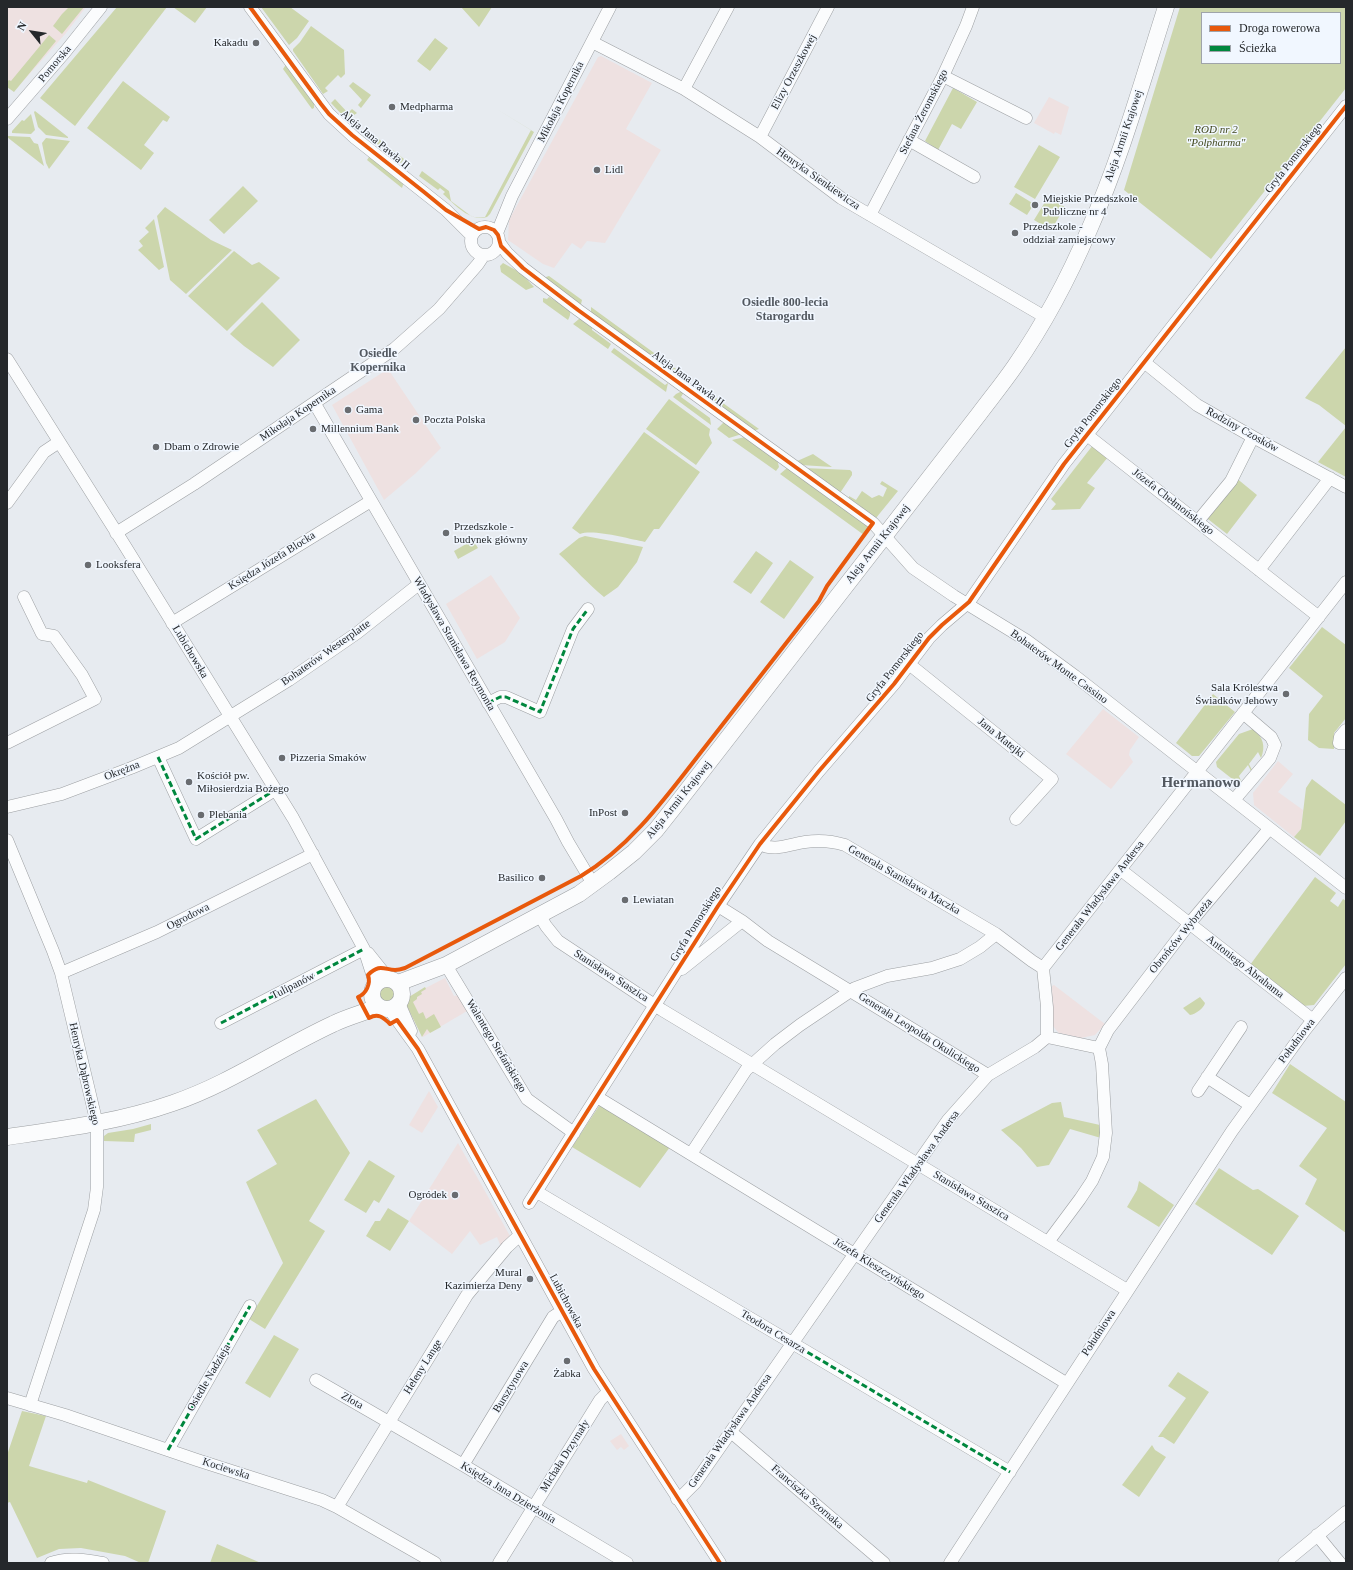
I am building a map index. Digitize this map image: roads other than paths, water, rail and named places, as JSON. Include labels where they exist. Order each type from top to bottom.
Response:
[{"type":"main road","name":"Aleja Armii Krajowej","points":[[7,1137],[97,1124],[140,1114],[176,1102],[213,1086],[540,916],[593,884],[634,852],[656,830],[698,777],[1015,366],[1045,317],[1090,230],[1115,164],[1166,7]]},
{"type":"street","name":"Pomorska","points":[[7,119],[65,52],[101,7]]},
{"type":"street","name":"Aleja Jana Pawła II","points":[[250,7],[329,114],[355,138],[446,210],[487,233],[523,268],[578,310],[869,520],[885,535]]},
{"type":"street","name":"Mikołaja Kopernika","points":[[116,532],[194,484],[315,404],[394,349],[439,309],[483,254],[495,251],[487,233],[512,196],[610,7]]},
{"type":"street","points":[[684,89],[728,7]]},
{"type":"street","name":"Elizy Orzeszkowej","points":[[760,138],[828,7]]},
{"type":"street","name":"Stefana Żeromskiego","points":[[870,215],[943,76],[973,7]]},
{"type":"street","name":"Henryka Sienkiewicza","points":[[592,42],[684,89],[760,138],[841,198],[1045,317]]},
{"type":"street","points":[[943,76],[1026,118]]},
{"type":"street","name":"Gryfa Pomorskiego","points":[[529,1203],[598,1097],[718,906],[760,844],[819,771],[874,709],[936,630],[969,602],[1049,485],[1086,435],[1346,106]]},
{"type":"street","points":[[909,140],[974,177]]},
{"type":"street","points":[[483,254],[471,244],[487,233]]},
{"type":"street","name":"Aleja Jana Pawła II","points":[[483,254],[523,268]]},
{"type":"street","name":"Lubichowska","points":[[7,359],[172,622],[313,854],[418,1049],[594,1369],[677,1499],[720,1563]]},
{"type":"street","name":"Rodziny Czosków","points":[[1144,362],[1197,405],[1346,487]]},
{"type":"street","name":"Władysława Stanisława Reymonta","points":[[315,404],[593,884]]},
{"type":"street","name":"Józefa Chełmońskiego","points":[[1086,435],[1319,616]]},
{"type":"street","points":[[1198,521],[1232,480],[1253,437]]},
{"type":"street","points":[[7,503],[44,452],[59,442]]},
{"type":"street","points":[[1259,570],[1330,478]]},
{"type":"street","name":"Księdza Józefa Blocka","points":[[172,622],[372,501]]},
{"type":"street","name":"Bohaterów Monte Cassino","points":[[885,535],[913,568],[965,604],[1032,644],[1346,888]]},
{"type":"street","name":"Generała Władysława Andersa","points":[[1043,968],[1346,582]]},
{"type":"street","name":"Bohaterów Westerplatte","points":[[230,717],[289,680],[356,633],[419,584]]},
{"type":"street","points":[[7,743],[95,699],[82,675],[54,636],[42,634],[24,598]]},
{"type":"street","points":[[488,703],[500,697],[506,697],[540,712],[573,629],[588,608]]},
{"type":"street","name":"Jana Matejki","points":[[909,664],[1052,779],[1016,819]]},
{"type":"street","points":[[1234,800],[1270,758],[1275,745],[1272,737],[1243,713]]},
{"type":"street","name":"Okrężna","points":[[7,807],[62,794],[131,768],[179,748],[230,717]]},
{"type":"street","points":[[1346,730],[1340,737],[1339,743],[1346,744]]},
{"type":"street","points":[[158,757],[196,840],[275,790]]},
{"type":"street","name":"Obrońców Wybrzeża","points":[[1098,1048],[1108,1030],[1189,924],[1269,829]]},
{"type":"street","name":"Henryka Dąbrowskiego","points":[[7,840],[53,950],[97,1124],[94,1210],[30,1405]]},
{"type":"street","name":"Generała Stanisława Maczka","points":[[760,844],[764,847],[777,848],[806,842],[835,842],[845,845],[996,934],[1043,968]]},
{"type":"street","name":"Ogrodowa","points":[[60,973],[157,932],[313,854]]},
{"type":"street","name":"Antoniego Abrahama","points":[[1121,870],[1313,1020]]},
{"type":"street","name":"Generała Leopolda Okulickiego","points":[[718,906],[742,921],[768,941],[988,1075]]},
{"type":"street","name":"Stanisława Staszica","points":[[540,916],[558,941],[656,1005],[1127,1290]]},
{"type":"street","points":[[675,975],[742,921]]},
{"type":"street","name":"Generała Leopolda Okulickiego","points":[[753,1065],[775,1044],[800,1025],[851,991],[866,983],[887,976],[932,968],[960,959],[980,947],[996,934]]},
{"type":"street","name":"Tulipanów","points":[[221,1023],[364,949]]},
{"type":"street","name":"Walentego Stefańskiego","points":[[445,965],[527,1099],[574,1133]]},
{"type":"street","points":[[1043,968],[1047,1007],[1047,1037],[1098,1048],[1102,1064],[1106,1133],[1103,1157],[1092,1181],[1048,1242]]},
{"type":"street","name":"Południowa","points":[[950,1563],[1066,1383],[1250,1105],[1346,978]]},
{"type":"street","points":[[1198,1091],[1241,1027]]},
{"type":"street","name":"Generała Władysława Andersa","points":[[677,1499],[695,1483],[948,1120],[988,1075],[1035,1047],[1047,1037]]},
{"type":"street","points":[[691,1154],[746,1070],[753,1065]]},
{"type":"street","points":[[1207,1077],[1250,1105]]},
{"type":"street","name":"Józefa Kleszczyńskiego","points":[[598,1097],[1066,1383]]},
{"type":"street","name":"Teodora Cesarza","points":[[537,1192],[1010,1472]]},
{"type":"street","name":"Heleny Lange","points":[[337,1507],[467,1296],[507,1247],[520,1235]]},
{"type":"street","name":"Osiedle Nadzieja","points":[[168,1450],[250,1306]]},
{"type":"street","name":"Bursztynowa","points":[[463,1465],[554,1317],[562,1311]]},
{"type":"street","name":"Złota","points":[[316,1380],[389,1422]]},
{"type":"street","name":"Michała Drzymały","points":[[499,1563],[600,1400],[608,1392]]},
{"type":"street","name":"Kociewska","points":[[7,1398],[65,1415],[322,1500],[435,1563]]},
{"type":"street","name":"Księdza Jana Dzierżonia","points":[[389,1422],[627,1563]]},
{"type":"street","name":"Franciszka Szornaka","points":[[731,1432],[884,1563]]},
{"type":"street","points":[[1284,1563],[1346,1512]]},
{"type":"street","points":[[1318,1535],[1340,1563]]},
{"type":"street","points":[[51,1563],[64,1560],[82,1560],[103,1563]]},
{"type":"place","name":"Kakadu","points":[[256,43]]},
{"type":"place","name":"Medpharma","points":[[392,107]]},
{"type":"place","name":"Lidl","points":[[597,170]]},
{"type":"place","name":"Miejskie Przedszkole Publiczne nr 4","points":[[1035,205]]},
{"type":"place","name":"Przedszkole - oddział zamiejscowy","points":[[1015,233]]},
{"type":"place","name":"Gama","points":[[348,410]]},
{"type":"place","name":"Poczta Polska","points":[[416,420]]},
{"type":"place","name":"Millennium Bank","points":[[313,429]]},
{"type":"place","name":"Dbam o Zdrowie","points":[[156,447]]},
{"type":"place","name":"Przedszkole - budynek główny","points":[[446,533]]},
{"type":"place","name":"Looksfera","points":[[88,565]]},
{"type":"place","name":"Sala Królestwa Świadków Jehowy","points":[[1286,694]]},
{"type":"place","name":"Pizzeria Smaków","points":[[282,758]]},
{"type":"place","name":"Kościół pw. Miłosierdzia Bożego","points":[[189,782]]},
{"type":"place","name":"InPost","points":[[625,813]]},
{"type":"place","name":"Plebania","points":[[201,815]]},
{"type":"place","name":"Basilico","points":[[542,878]]},
{"type":"place","name":"Lewiatan","points":[[625,900]]},
{"type":"place","name":"Ogródek","points":[[455,1195]]},
{"type":"place","name":"Mural Kazimierza Deny","points":[[530,1279]]},
{"type":"place","name":"Żabka","points":[[567,1361]]},
{"type":"district","name":"Osiedle 800-lecia Starogardu","points":[[785,310]]},
{"type":"district","name":"Osiedle Kopernika","points":[[378,361]]},
{"type":"district","name":"Hermanowo","points":[[1201,783]]},
{"type":"park label","name":"ROD nr 2 \"Polpharma\"","points":[[1216,136]]}]
